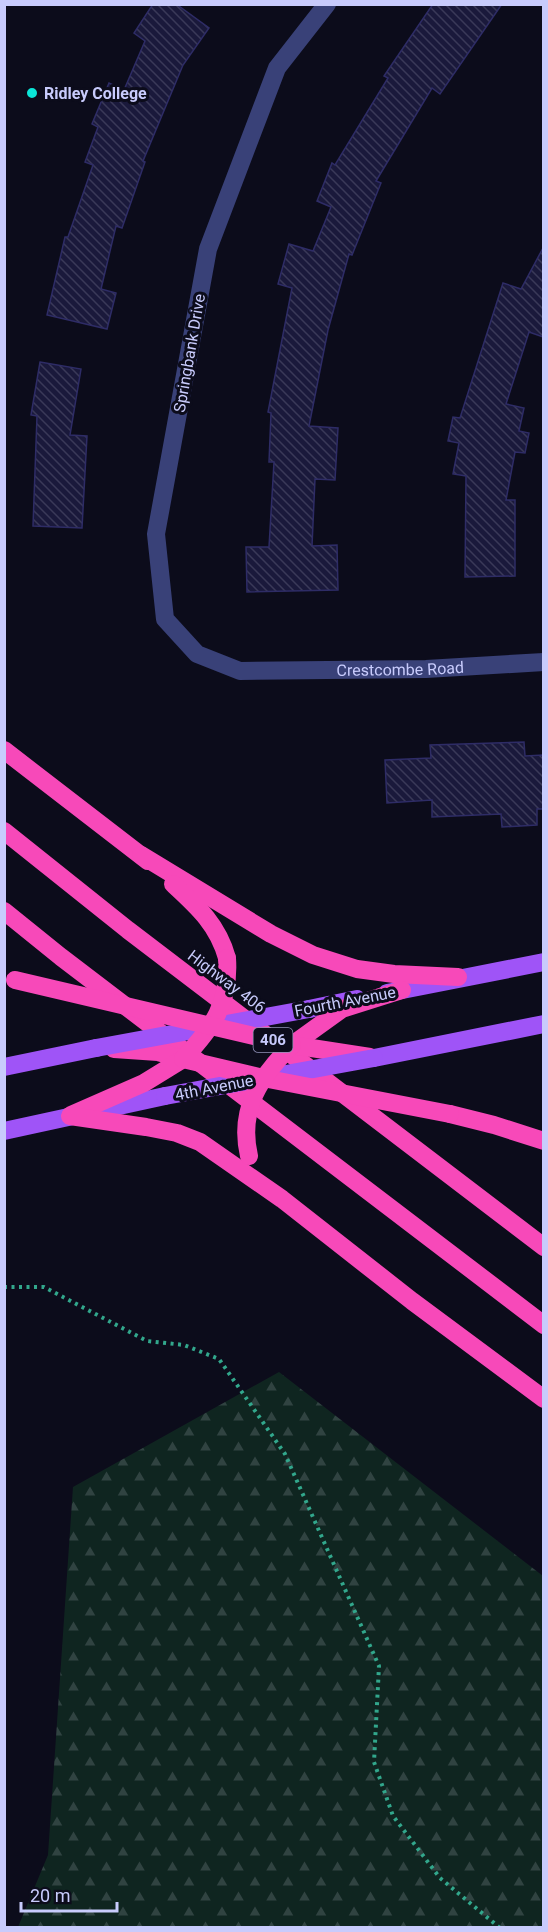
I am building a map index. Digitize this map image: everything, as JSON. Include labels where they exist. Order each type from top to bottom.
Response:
[{"type":"highway","points":[[4,750],[141,855],[193,902],[211,922],[222,940],[227,958],[228,976],[223,1005],[212,1026],[183,1059],[144,1083],[70,1116]]},
{"type":"highway","name":"Highway 406","points":[[4,831],[128,930],[543,1247]]},
{"type":"highway","points":[[141,855],[271,934],[313,955],[357,969],[394,974],[458,977]]},
{"type":"highway","points":[[4,911],[543,1325]]},
{"type":"highway","points":[[10,979],[292,1045],[374,1058]]},
{"type":"highway","points":[[282,1199],[262,1179],[249,1156],[245,1140],[248,1113],[252,1099],[263,1078],[292,1045],[313,1016]]},
{"type":"highway","points":[[96,1048],[158,1052],[263,1078],[450,1114],[543,1141]]},
{"type":"highway","points":[[70,1116],[177,1133],[200,1142],[282,1199],[412,1301],[543,1399]]},
{"type":"main road","name":"Fourth Avenue","points":[[4,1067],[212,1026],[313,1016],[402,990],[458,977],[543,962]]},
{"type":"main road","points":[[263,1078],[543,1024]]},
{"type":"main road","name":"4th Avenue","points":[[70,1116],[263,1078]]},
{"type":"main road","points":[[4,1131],[70,1116]]},
{"type":"street","name":"Springbank Drive","points":[[258,671],[240,671],[197,654],[165,619],[156,534],[208,249],[277,68],[327,4]]},
{"type":"street","name":"Crestcombe Road","points":[[258,671],[426,669],[543,662]]},
{"type":"path","points":[[4,1287],[44,1287],[147,1341],[184,1345],[219,1359],[285,1454],[379,1666],[374,1762],[393,1816],[440,1878],[500,1928]]},
{"type":"green space","points":[[279,1372],[543,1576],[543,1927],[18,1927],[48,1855],[73,1487]]},
{"type":"building","points":[[153,4],[176,4],[209,28],[183,65],[143,161],[145,162],[122,228],[116,226],[101,289],[116,293],[107,329],[47,315],[65,237],[68,237],[93,165],[85,162],[98,127],[92,124],[109,83],[124,90],[145,41],[134,33]]},
{"type":"building","points":[[433,4],[502,4],[440,94],[432,88],[376,181],[381,183],[352,255],[349,254],[328,330],[309,426],[338,428],[335,480],[315,479],[312,546],[337,545],[338,590],[247,592],[246,547],[269,547],[274,462],[269,462],[271,413],[268,412],[292,288],[278,284],[289,244],[313,251],[331,207],[317,201],[332,163],[335,165],[388,78],[384,76]]},
{"type":"building","points":[[543,248],[543,337],[529,332],[506,404],[524,408],[519,431],[529,433],[525,453],[515,452],[506,500],[515,500],[515,576],[465,577],[466,476],[453,474],[459,443],[448,441],[453,417],[460,418],[503,283],[521,289]]},
{"type":"building","points":[[40,362],[81,369],[70,435],[87,436],[82,528],[33,526],[37,416],[31,415]]},
{"type":"building","points":[[524,742],[525,756],[543,755],[543,809],[537,809],[537,825],[502,827],[501,814],[432,817],[432,800],[387,803],[385,760],[431,758],[430,745]]},
{"type":"place","name":"Ridley College","points":[[32,93]]}]
